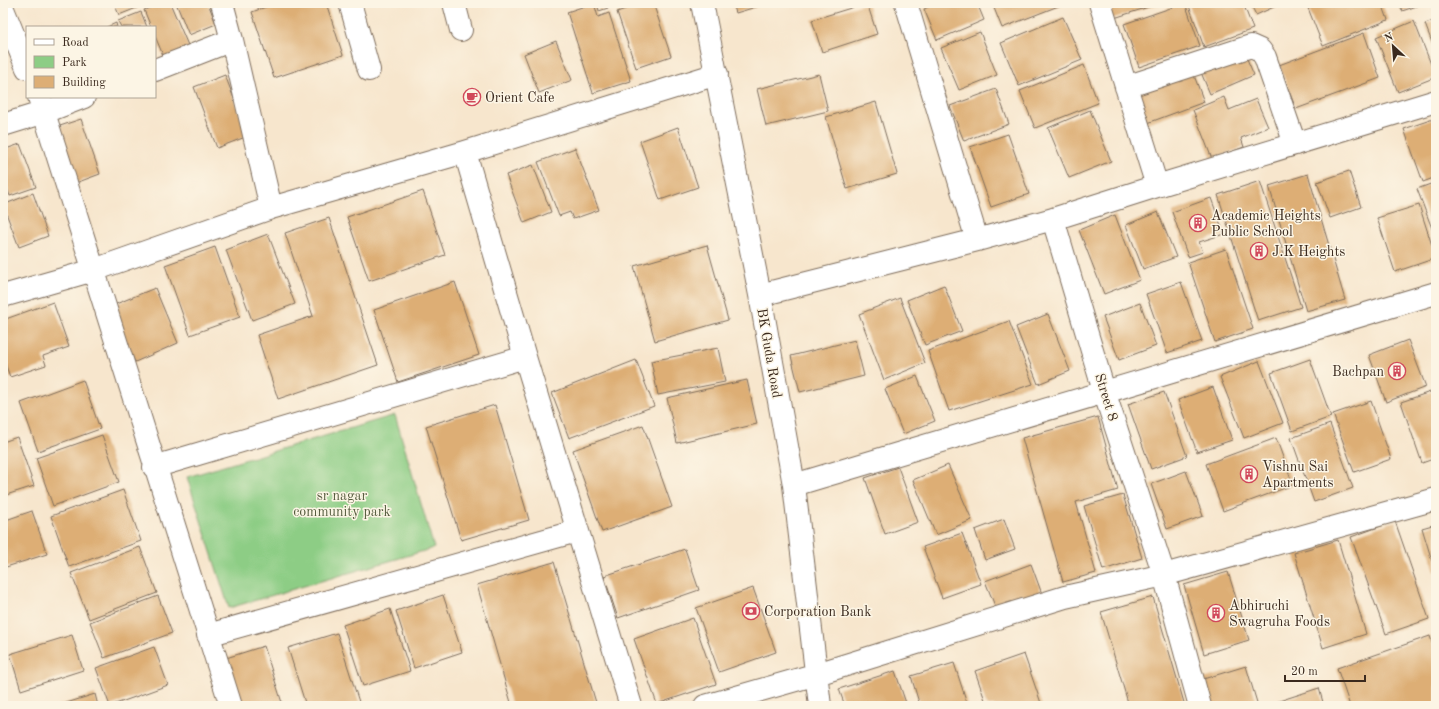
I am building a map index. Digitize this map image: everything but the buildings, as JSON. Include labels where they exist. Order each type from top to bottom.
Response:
[{"type":"street","points":[[222,3],[271,208]]},
{"type":"street","points":[[350,3],[369,70]]},
{"type":"street","points":[[454,3],[461,30]]},
{"type":"street","name":"BK Guda Road","points":[[702,3],[760,295],[794,485],[820,706]]},
{"type":"street","points":[[906,3],[977,240]]},
{"type":"street","points":[[1100,3],[1157,186]]},
{"type":"street","points":[[3,10],[26,66]]},
{"type":"street","points":[[156,70],[232,40]]},
{"type":"street","points":[[1126,87],[1251,46],[1260,50],[1265,57],[1295,144]]},
{"type":"street","points":[[3,296],[94,270],[271,208],[465,152],[717,74]]},
{"type":"street","points":[[3,125],[42,104],[78,98]]},
{"type":"street","points":[[760,295],[977,240],[1053,219],[1436,102]]},
{"type":"street","points":[[42,104],[154,467],[231,706]]},
{"type":"street","points":[[465,152],[577,531],[631,706]]},
{"type":"street","name":"Street 8","points":[[1053,219],[1104,391],[1164,575],[1200,706]]},
{"type":"street","points":[[794,485],[1104,391],[1436,293]]},
{"type":"street","points":[[154,467],[525,357]]},
{"type":"street","points":[[705,706],[816,674],[1065,597],[1164,575],[1436,499]]},
{"type":"street","points":[[208,635],[577,531]]},
{"type":"green space","name":"sr nagar community park","points":[[395,415],[434,548],[229,608],[187,477]]},
{"type":"place","name":"Orient Cafe","points":[[472,97]]},
{"type":"place","name":"Academic Heights Public School","points":[[1198,223]]},
{"type":"place","name":"J.K Heights","points":[[1259,251]]},
{"type":"place","name":"Bachpan","points":[[1397,371]]},
{"type":"place","name":"Vishnu Sai Apartments","points":[[1249,474]]},
{"type":"place","name":"Corporation Bank","points":[[751,611]]},
{"type":"place","name":"Abhiruchi Swagruha Foods","points":[[1216,613]]}]
